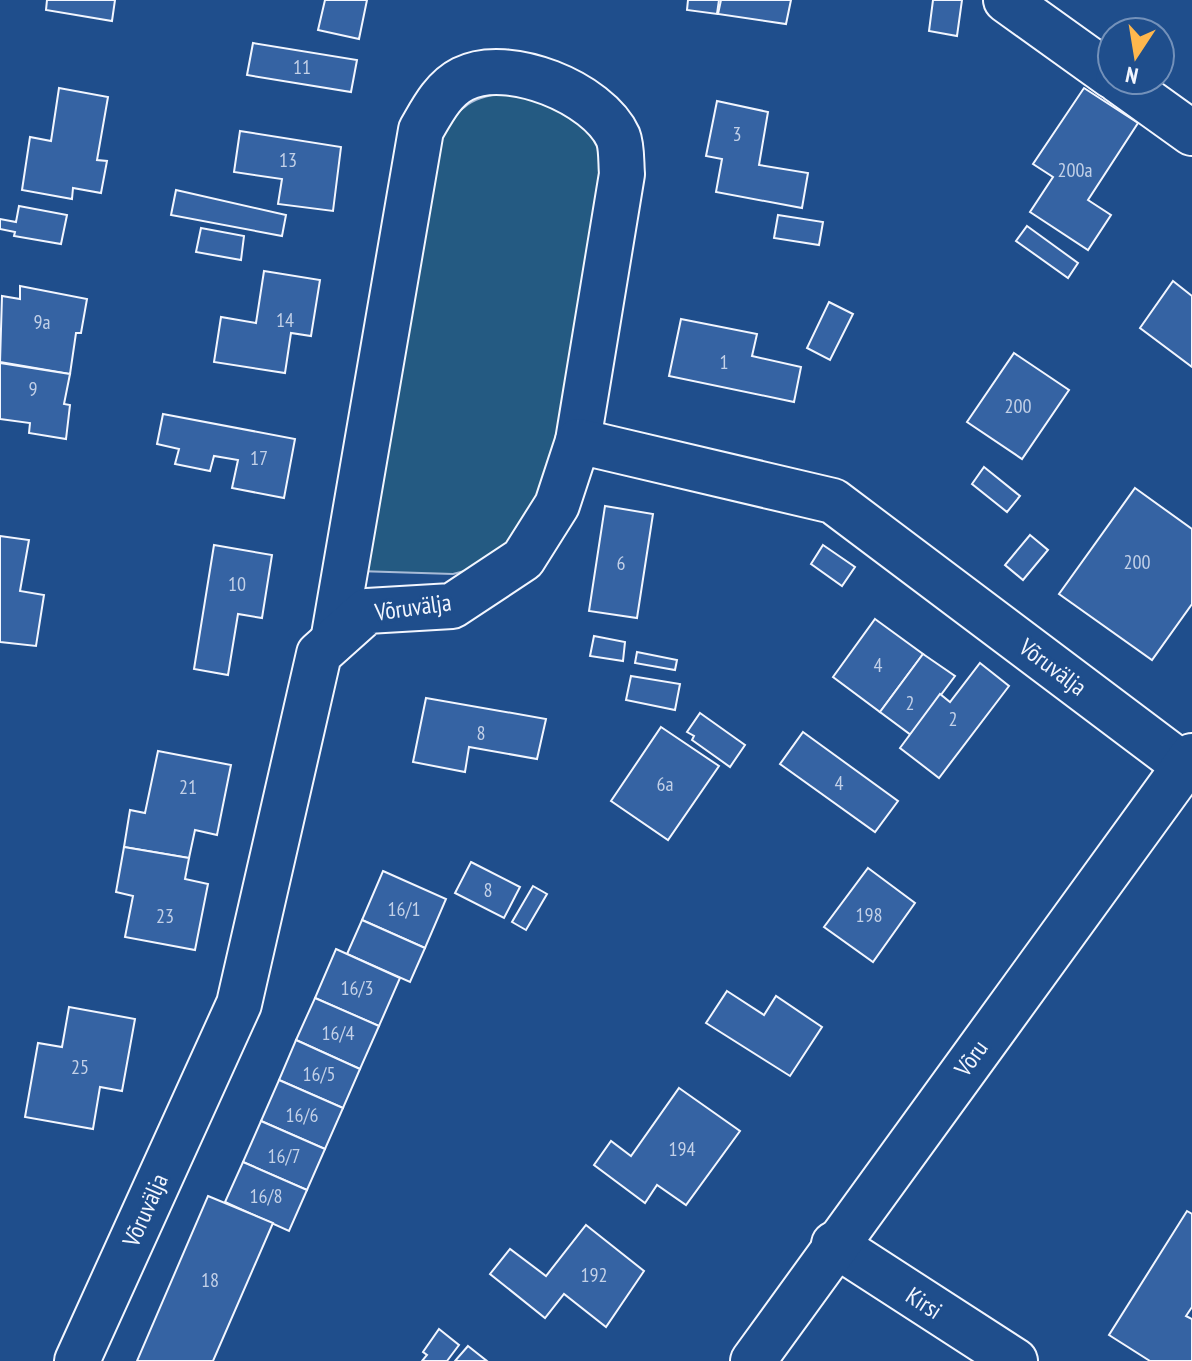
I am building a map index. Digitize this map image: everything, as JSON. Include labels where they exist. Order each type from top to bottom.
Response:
[{"type":"street","points":[[1006,0],[1096,65]]},
{"type":"street","points":[[333,641],[421,130],[436,102],[463,79],[498,71],[535,78],[569,91],[599,112],[618,138],[622,174],[578,441]]},
{"type":"street","points":[[1140,96],[1192,133]]},
{"type":"street","name":"Võruvälja","points":[[77,1361],[239,1004],[319,654],[367,611],[452,606],[523,559],[557,505],[578,441],[833,501],[1188,761]]},
{"type":"street","name":"Võru","points":[[753,1361],[834,1244],[1188,761]]},
{"type":"street","name":"Kirsi","points":[[834,1244],[1015,1361]]},
{"type":"shaded area","points":[[510,93],[565,112],[584,128],[605,154],[573,427],[521,535],[480,567],[453,574],[358,571],[432,145],[464,107],[482,97]]},
{"type":"building","points":[[47,0],[115,0],[112,21],[46,10]]},
{"type":"building","points":[[325,0],[367,0],[359,39],[318,30]]},
{"type":"building","points":[[688,0],[719,0],[717,14],[687,10]]},
{"type":"building","points":[[721,0],[791,0],[786,24],[718,14]]},
{"type":"building","points":[[933,0],[962,0],[957,36],[929,31]]},
{"type":"building","points":[[253,43],[357,60],[351,92],[247,75]]},
{"type":"building","points":[[59,88],[108,97],[97,160],[107,161],[101,193],[73,188],[72,199],[22,190],[30,137],[51,141]]},
{"type":"building","points":[[1084,88],[1138,123],[1088,200],[1111,215],[1088,250],[1030,212],[1053,177],[1033,164]]},
{"type":"building","points":[[717,101],[768,112],[759,165],[808,173],[802,208],[716,192],[722,159],[706,156]]},
{"type":"building","points":[[240,131],[341,147],[333,211],[278,204],[282,179],[234,172]]},
{"type":"building","points":[[176,190],[286,215],[282,236],[171,215]]},
{"type":"building","points":[[19,206],[67,215],[61,244],[14,236],[15,232],[0,229],[0,219],[16,222]]},
{"type":"building","points":[[778,215],[823,222],[819,245],[774,238]]},
{"type":"building","points":[[1027,226],[1078,263],[1068,278],[1016,241]]},
{"type":"building","points":[[201,228],[244,236],[241,260],[196,252]]},
{"type":"building","points":[[264,271],[320,280],[311,336],[291,333],[285,373],[214,362],[221,317],[256,323]]},
{"type":"building","points":[[1173,281],[1192,296],[1192,367],[1140,328]]},
{"type":"building","points":[[20,286],[87,299],[81,333],[76,333],[70,374],[0,362],[2,296],[20,299]]},
{"type":"building","points":[[829,302],[853,314],[830,360],[807,348]]},
{"type":"building","points":[[681,319],[757,334],[752,356],[801,367],[794,402],[669,376]]},
{"type":"building","points":[[1014,353],[1069,390],[1022,459],[967,422]]},
{"type":"building","points":[[0,363],[70,374],[64,404],[70,405],[66,439],[29,433],[30,423],[0,419]]},
{"type":"building","points":[[163,414],[295,439],[284,498],[232,488],[238,460],[214,456],[210,471],[175,464],[179,449],[157,444]]},
{"type":"building","points":[[984,467],[1020,496],[1007,512],[972,484]]},
{"type":"building","points":[[1135,488],[1192,529],[1192,604],[1152,660],[1059,594]]},
{"type":"building","points":[[605,506],[653,514],[637,618],[589,611]]},
{"type":"building","points":[[1030,535],[1048,550],[1023,580],[1005,565]]},
{"type":"building","points":[[0,536],[29,540],[20,591],[44,595],[36,646],[0,642]]},
{"type":"building","points":[[214,545],[272,555],[262,618],[238,614],[228,675],[194,669]]},
{"type":"building","points":[[823,545],[855,567],[842,586],[811,564]]},
{"type":"building","points":[[875,619],[923,654],[880,712],[833,677]]},
{"type":"building","points":[[594,636],[625,642],[623,661],[590,656]]},
{"type":"building","points":[[637,652],[677,660],[675,670],[635,663]]},
{"type":"building","points":[[923,654],[955,676],[911,735],[880,712]]},
{"type":"building","points":[[980,663],[1009,686],[939,778],[900,748],[940,694],[950,702]]},
{"type":"building","points":[[631,676],[680,684],[675,710],[626,700]]},
{"type":"building","points":[[426,698],[546,719],[537,759],[469,747],[465,772],[413,762]]},
{"type":"building","points":[[700,713],[745,745],[730,767],[692,740],[694,736],[687,732]]},
{"type":"building","points":[[661,727],[719,766],[668,840],[611,801]]},
{"type":"building","points":[[803,732],[898,801],[875,832],[780,764]]},
{"type":"building","points":[[158,751],[231,765],[217,835],[195,830],[189,858],[124,847],[130,810],[145,813]]},
{"type":"building","points":[[124,847],[189,858],[185,879],[208,884],[195,950],[125,937],[133,896],[116,892]]},
{"type":"building","points":[[471,862],[520,887],[504,918],[455,893]]},
{"type":"building","points":[[868,868],[915,903],[873,962],[824,927]]},
{"type":"building","points":[[383,871],[446,899],[425,948],[362,920]]},
{"type":"building","points":[[533,886],[547,894],[526,930],[512,922]]},
{"type":"building","points":[[362,920],[425,948],[410,982],[347,954]]},
{"type":"building","points":[[336,949],[400,978],[379,1026],[315,998]]},
{"type":"building","points":[[727,991],[764,1015],[776,996],[822,1027],[790,1076],[706,1023]]},
{"type":"building","points":[[315,998],[379,1026],[360,1069],[296,1040]]},
{"type":"building","points":[[69,1007],[135,1019],[122,1091],[100,1087],[93,1129],[25,1117],[38,1043],[62,1047]]},
{"type":"building","points":[[296,1040],[360,1069],[343,1108],[279,1080]]},
{"type":"building","points":[[279,1080],[343,1108],[325,1149],[261,1121]]},
{"type":"building","points":[[679,1088],[740,1131],[686,1205],[657,1185],[645,1203],[594,1165],[611,1141],[631,1156]]},
{"type":"building","points":[[261,1121],[325,1149],[307,1190],[243,1162]]},
{"type":"building","points":[[243,1162],[307,1190],[289,1231],[225,1202]]},
{"type":"building","points":[[208,1196],[273,1223],[213,1361],[137,1361]]},
{"type":"building","points":[[1187,1211],[1192,1214],[1192,1307],[1186,1316],[1192,1319],[1192,1361],[1150,1361],[1109,1335]]},
{"type":"building","points":[[586,1225],[644,1271],[606,1327],[564,1294],[545,1318],[490,1274],[510,1249],[546,1276]]},
{"type":"building","points":[[439,1329],[459,1345],[447,1361],[422,1361],[427,1355],[423,1352]]},
{"type":"building","points":[[468,1346],[487,1361],[455,1361]]}]
